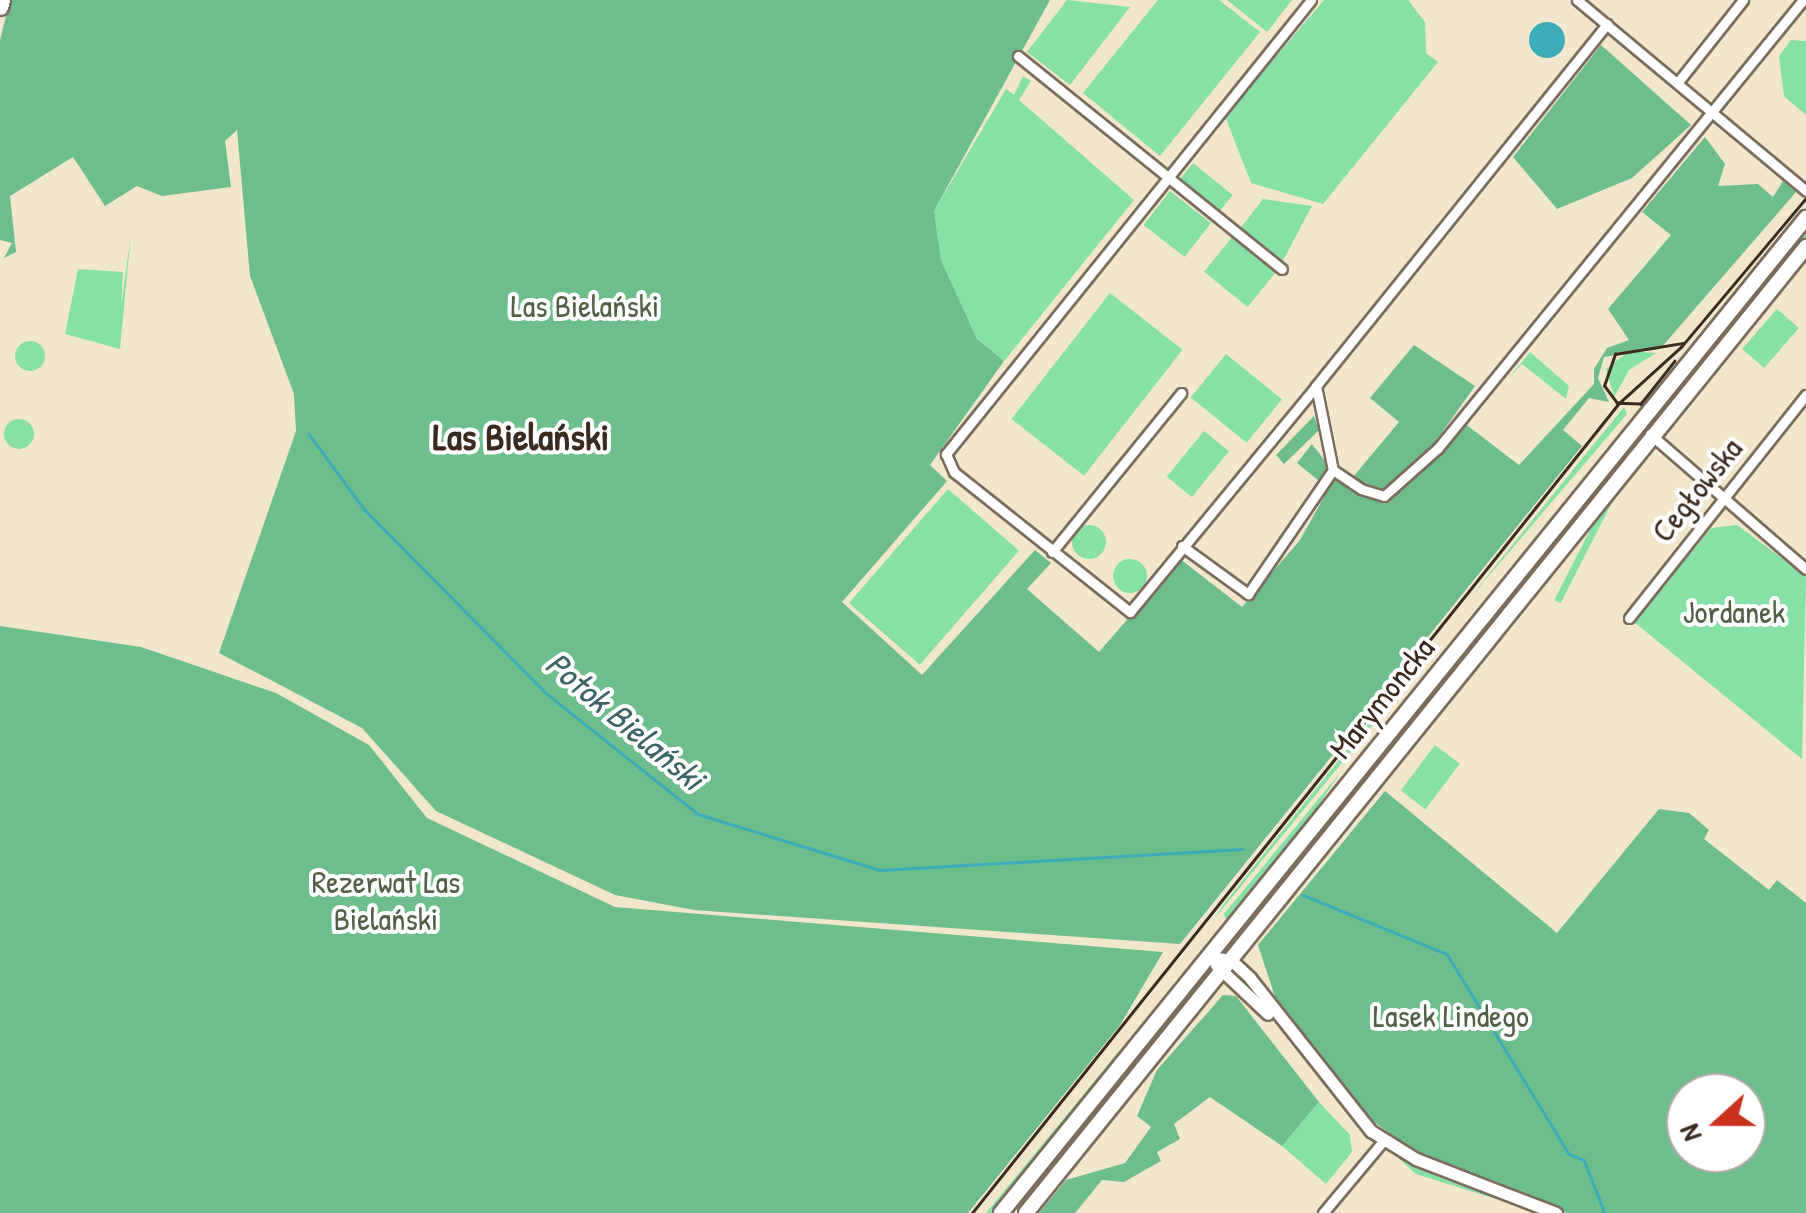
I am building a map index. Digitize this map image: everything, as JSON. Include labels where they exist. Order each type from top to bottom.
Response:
[{"type":"main road","name":"Marymoncka","points":[[1002,1213],[1806,218]]},
{"type":"main road","name":"Marymoncka","points":[[1026,1213],[1806,247]]},
{"type":"main road","points":[[1512,582],[1527,593]]},
{"type":"main road","points":[[1440,701],[1444,666],[1470,664]]},
{"type":"main road","points":[[1059,1142],[1073,1154]]},
{"type":"street","points":[[1311,0],[949,446],[954,472],[1130,612],[1607,24]]},
{"type":"street","points":[[1678,82],[1743,0]]},
{"type":"street","points":[[1334,470],[1384,496],[1438,448],[1803,0]]},
{"type":"street","points":[[1581,1],[1715,108],[1806,191]]},
{"type":"street","points":[[1018,56],[1282,269]]},
{"type":"street","points":[[1182,546],[1248,594],[1334,470],[1316,386]]},
{"type":"street","points":[[1052,552],[1182,394]]},
{"type":"street","name":"Cegłowska","points":[[1628,618],[1806,395]]},
{"type":"street","points":[[1639,425],[1719,503],[1806,569]]},
{"type":"street","points":[[1208,957],[1227,965],[1384,1140],[1556,1213]]},
{"type":"street","points":[[1323,1213],[1384,1140]]},
{"type":"green space","name":"Las Bielański","points":[[10,0],[1050,0],[934,211],[941,260],[977,339],[1004,361],[930,465],[947,481],[842,602],[922,675],[1035,550],[1051,563],[1027,589],[1099,652],[1180,559],[1242,607],[1300,540],[1335,477],[1383,501],[1464,423],[1519,465],[1594,384],[1594,369],[1607,348],[1629,340],[1608,309],[1671,235],[1642,212],[1705,137],[1725,164],[1718,186],[1758,184],[1773,197],[1783,181],[1796,192],[1660,349],[1604,357],[1598,378],[1609,402],[1589,398],[1563,430],[1582,446],[1180,944],[694,910],[615,895],[436,811],[362,728],[219,653],[296,431],[294,394],[250,276],[237,130],[225,141],[231,187],[162,196],[137,186],[105,206],[73,157],[10,196],[16,252],[4,258],[12,243],[0,240],[0,40]]},
{"type":"green space","points":[[1067,0],[1130,7],[1070,85],[1027,52]]},
{"type":"green space","points":[[1158,0],[1219,0],[1260,32],[1160,156],[1083,93]]},
{"type":"green space","points":[[1227,0],[1292,0],[1267,32]]},
{"type":"green space","points":[[1324,0],[1408,0],[1425,22],[1426,53],[1438,62],[1323,204],[1251,183],[1225,116]]},
{"type":"green space","points":[[1791,40],[1806,41],[1806,115],[1784,96],[1779,56]]},
{"type":"green space","points":[[1601,45],[1691,125],[1632,178],[1557,209],[1513,157]]},
{"type":"green space","points":[[1023,76],[1031,81],[1019,100],[1134,200],[1004,361],[977,339],[941,260],[934,211],[1006,89],[1014,95]]},
{"type":"green space","points":[[1193,163],[1233,195],[1219,212],[1179,180]]},
{"type":"green space","points":[[1170,191],[1211,223],[1185,257],[1144,225]]},
{"type":"green space","points":[[1263,199],[1312,206],[1281,264],[1239,230]]},
{"type":"green space","points":[[1806,225],[1806,239],[1661,421],[1653,415]]},
{"type":"green space","points":[[131,233],[120,349],[65,334],[78,269],[123,272],[121,308]]},
{"type":"green space","points":[[1233,236],[1277,271],[1248,307],[1204,272]]},
{"type":"green space","points":[[1110,293],[1182,350],[1084,476],[1011,419]]},
{"type":"green space","points":[[1777,309],[1799,328],[1764,368],[1742,349]]},
{"type":"green space","points":[[30,341],[40,346],[45,356],[40,366],[30,371],[20,366],[15,356],[20,346]]},
{"type":"green space","points":[[1414,345],[1475,386],[1431,448],[1383,491],[1372,489],[1353,477],[1399,422],[1370,398]]},
{"type":"green space","points":[[1629,351],[1656,353],[1629,370],[1614,397],[1606,369]]},
{"type":"green space","points":[[1530,352],[1569,386],[1566,399],[1522,364],[1508,379]]},
{"type":"green space","points":[[1226,354],[1282,399],[1247,443],[1191,398]]},
{"type":"green space","points":[[1624,407],[1627,414],[1468,600],[1577,465]]},
{"type":"green space","points":[[1314,416],[1319,430],[1284,464],[1276,455]]},
{"type":"green space","points":[[19,419],[29,424],[34,434],[29,444],[19,449],[9,444],[4,434],[9,424]]},
{"type":"green space","points":[[1204,431],[1229,451],[1192,497],[1167,477]]},
{"type":"green space","points":[[1637,438],[1643,441],[1561,603],[1554,600]]},
{"type":"green space","points":[[1312,444],[1329,466],[1319,481],[1297,463]]},
{"type":"green space","points":[[948,489],[1019,551],[920,665],[849,603]]},
{"type":"green space","points":[[1089,525],[1101,530],[1106,542],[1101,554],[1089,559],[1077,554],[1072,542],[1077,530]]},
{"type":"green space","name":"Jordanek","points":[[1737,525],[1806,576],[1802,759],[1634,622],[1711,528]]},
{"type":"green space","points":[[1130,559],[1142,564],[1147,576],[1142,588],[1130,593],[1118,588],[1113,576],[1118,564]]},
{"type":"green space","name":"Rezerwat Las Bielański","points":[[0,626],[141,647],[276,693],[369,745],[427,818],[615,907],[1163,952],[1120,1025],[968,1213],[0,1213]]},
{"type":"green space","points":[[1399,685],[1403,688],[1215,918],[1223,905]]},
{"type":"green space","points":[[1435,745],[1460,764],[1425,809],[1401,791]]},
{"type":"green space","points":[[1340,773],[1288,851],[1227,924],[1224,914]]},
{"type":"green space","points":[[1367,778],[1243,937],[1236,932],[1357,782]]},
{"type":"green space","name":"Lasek Lindego","points":[[1385,791],[1557,933],[1659,809],[1689,813],[1709,830],[1704,839],[1769,890],[1777,880],[1806,903],[1806,1213],[1566,1213],[1417,1153],[1355,1108],[1281,1015],[1258,945]]},
{"type":"green space","points":[[1199,980],[1204,985],[1071,1143],[1069,1140]]},
{"type":"green space","points":[[1223,995],[1236,996],[1319,1102],[1282,1146],[1210,1097],[1174,1124],[1180,1139],[1157,1152],[1161,1161],[1124,1182],[1102,1180],[1075,1213],[1039,1213],[1066,1180],[1125,1163],[1151,1127],[1137,1116],[1157,1070]]},
{"type":"green space","points":[[1142,1027],[995,1213],[986,1213],[1120,1050]]},
{"type":"green space","points":[[1319,1102],[1350,1135],[1352,1152],[1326,1184],[1282,1146]]},
{"type":"green space","points":[[1396,1156],[1442,1178],[1540,1213],[1416,1174]]},
{"type":"water","points":[[1547,22],[1559,28],[1565,40],[1559,52],[1547,58],[1535,52],[1529,40],[1535,28]]},
{"type":"waterway","name":"Potok Bielański","points":[[309,434],[364,509],[546,693],[698,814],[880,870],[1242,849]]},
{"type":"waterway","name":"Potok Bielański","points":[[1303,895],[1447,954],[1569,1154],[1584,1160],[1605,1213]]},
{"type":"tram line","points":[[972,1213],[1619,403],[1681,347],[1806,198]]},
{"type":"tram line","points":[[1675,361],[1641,404],[1617,403],[1604,386],[1615,354],[1683,343]]},
{"type":"district","name":"Las Bielański","points":[[521,437]]}]
